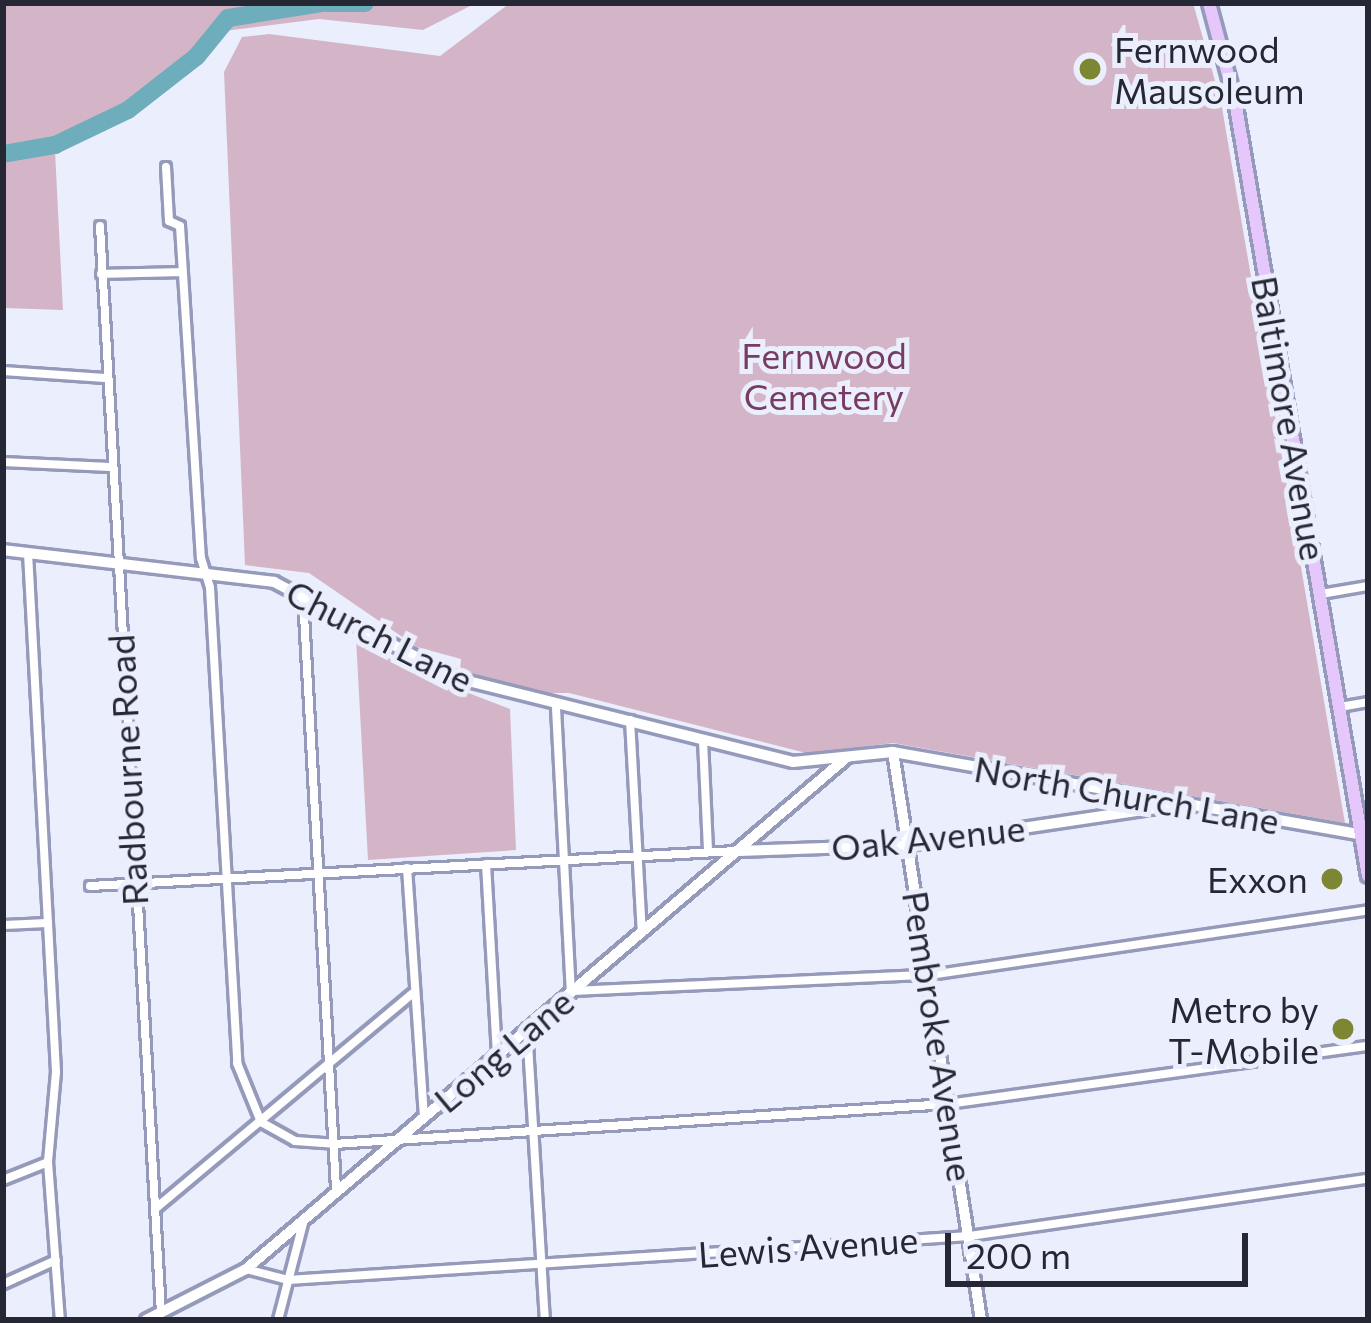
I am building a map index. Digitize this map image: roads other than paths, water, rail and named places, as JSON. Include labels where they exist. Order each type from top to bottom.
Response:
[{"type":"main road","name":"Baltimore Avenue","points":[[1210,3],[1235,101],[1365,835],[1368,875]]},
{"type":"street","points":[[166,167],[181,272],[206,573],[239,1081],[261,1123],[296,1141],[334,1144],[948,1104],[1368,1046]]},
{"type":"street","name":"Radbourne Road","points":[[100,226],[154,1209],[151,1318]]},
{"type":"street","points":[[101,274],[181,272]]},
{"type":"street","points":[[3,370],[105,378]]},
{"type":"street","points":[[3,462],[110,467]]},
{"type":"street","name":"Church Lane","points":[[3,550],[206,573],[303,593],[413,660],[556,708],[631,720],[793,762],[892,752]]},
{"type":"street","points":[[28,553],[56,1072],[48,1162],[60,1320]]},
{"type":"street","points":[[1321,594],[1368,586]]},
{"type":"street","points":[[303,593],[336,1189]]},
{"type":"street","points":[[1340,707],[1368,702]]},
{"type":"street","points":[[556,708],[571,991],[930,975],[1368,910]]},
{"type":"street","points":[[631,720],[642,934]]},
{"type":"street","points":[[704,740],[708,850]]},
{"type":"street","name":"North Church Lane","points":[[892,752],[1365,835]]},
{"type":"street","name":"Pembroke Avenue","points":[[892,752],[981,1320]]},
{"type":"street","name":"Long Lane","points":[[151,1318],[246,1269],[846,758]]},
{"type":"street","points":[[1352,778],[1368,775]]},
{"type":"street","name":"Oak Avenue","points":[[739,850],[909,845],[1187,804]]},
{"type":"street","points":[[90,886],[739,850]]},
{"type":"street","points":[[486,864],[497,1054]]},
{"type":"street","points":[[406,868],[424,1117]]},
{"type":"street","points":[[3,925],[48,922]]},
{"type":"street","points":[[154,1209],[412,994]]},
{"type":"street","points":[[527,1028],[545,1320]]},
{"type":"street","points":[[3,1180],[48,1162]]},
{"type":"street","name":"Lewis Avenue","points":[[246,1269],[288,1280],[970,1236],[1368,1179]]},
{"type":"street","points":[[278,1320],[305,1217]]},
{"type":"street","points":[[3,1284],[56,1260]]},
{"type":"waterway","points":[[3,154],[55,145],[128,110],[197,56],[228,18],[323,3]]},
{"type":"waterway","points":[[326,3],[365,3]]},
{"type":"place","name":"Fernwood Mausoleum","points":[[1090,69]]},
{"type":"place","name":"Exxon","points":[[1332,879]]},
{"type":"place","name":"Metro by T-Mobile","points":[[1343,1029]]},
{"type":"park label","name":"Fernwood Cemetery","points":[[824,374]]}]
